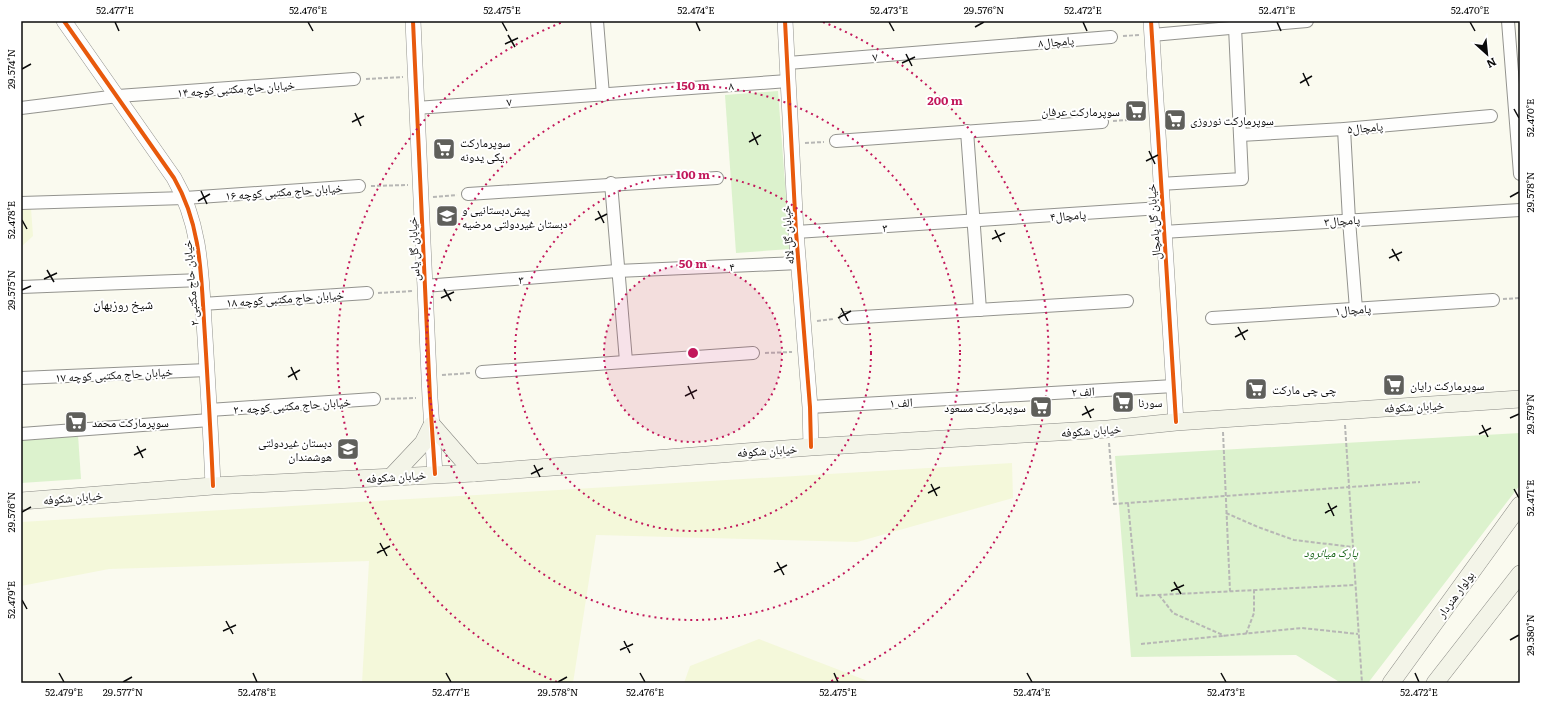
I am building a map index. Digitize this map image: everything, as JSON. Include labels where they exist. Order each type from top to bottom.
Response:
[{"type":"main road","name":"خیابان شکوفه","points":[[21,501],[213,486],[474,472],[811,447],[1108,429],[1176,422],[1344,410],[1518,401]]},
{"type":"main road","points":[[391,477],[422,443],[432,425],[474,472]]},
{"type":"main road","name":"بولوار هنردار","points":[[1391,683],[1520,505]]},
{"type":"main road","points":[[1435,683],[1520,574]]},
{"type":"street","name":"خیابان حاج مکتبی ۲","points":[[64,21],[118,96],[185,198],[191,214],[199,253],[210,415],[213,486]]},
{"type":"street","name":"خیابان گل یاس","points":[[413,21],[414,77],[428,376],[435,474]]},
{"type":"street","points":[[597,21],[603,95]]},
{"type":"street","name":"خیابان گل لاله","points":[[785,21],[796,232],[804,322],[811,447]]},
{"type":"street","points":[[1151,28],[1235,27],[1307,21]]},
{"type":"street","points":[[1508,21],[1520,174]]},
{"type":"street","points":[[1160,184],[1242,180],[1235,27]]},
{"type":"street","name":"خیابان گل پامچال","points":[[1151,28],[1155,118],[1176,422]]},
{"type":"street","name":"پامچال۸","points":[[961,49],[1111,37]]},
{"type":"street","name":"۷","points":[[788,63],[961,49]]},
{"type":"street","name":"خیابان حاج مکتبی کوچه ۱۴","points":[[21,108],[118,96],[354,79]]},
{"type":"street","name":"۸","points":[[603,95],[788,81]]},
{"type":"street","name":"۷","points":[[416,108],[603,95]]},
{"type":"street","name":"پامچال۵","points":[[1240,135],[1344,129],[1491,116]]},
{"type":"street","points":[[836,141],[1102,122]]},
{"type":"street","points":[[1344,129],[1356,309]]},
{"type":"street","points":[[967,131],[980,310]]},
{"type":"street","points":[[468,194],[610,183],[717,178]]},
{"type":"street","points":[[610,183],[626,361]]},
{"type":"street","name":"خیابان حاج مکتبی کوچه ۱۶","points":[[21,203],[185,198],[359,186]]},
{"type":"street","name":"پامچال۴","points":[[974,222],[1161,208]]},
{"type":"street","name":"پامچال۳","points":[[1163,232],[1520,210]]},
{"type":"street","name":"۳","points":[[796,232],[974,222]]},
{"type":"street","name":"۴","points":[[617,271],[799,263]]},
{"type":"street","name":"۳","points":[[424,288],[617,271]]},
{"type":"street","points":[[21,287],[201,280]]},
{"type":"street","name":"خیابان حاج مکتبی کوچه ۱۸","points":[[202,304],[367,293]]},
{"type":"street","points":[[846,318],[1127,300]]},
{"type":"street","name":"پامچال۱","points":[[1212,318],[1493,300]]},
{"type":"street","points":[[482,372],[753,353]]},
{"type":"street","name":"خیابان حاج مکتبی کوچه ۱۷","points":[[21,378],[207,370]]},
{"type":"street","name":"۲ الف","points":[[992,397],[1174,386]]},
{"type":"street","name":"۱ الف","points":[[810,408],[992,397]]},
{"type":"street","name":"خیابان حاج مکتبی کوچه ۲۰","points":[[21,434],[374,399]]},
{"type":"path","points":[[1111,37],[1151,28]]},
{"type":"path","points":[[354,79],[414,77]]},
{"type":"path","points":[[1102,122],[1155,118]]},
{"type":"path","points":[[791,144],[836,141]]},
{"type":"path","points":[[359,186],[420,192],[468,194]]},
{"type":"path","points":[[367,293],[424,288]]},
{"type":"path","points":[[1493,300],[1520,298]]},
{"type":"path","points":[[804,322],[846,318]]},
{"type":"path","points":[[753,353],[806,352]]},
{"type":"path","points":[[428,376],[482,372]]},
{"type":"path","points":[[374,399],[430,398]]},
{"type":"path","points":[[1344,410],[1362,683]]},
{"type":"path","points":[[1222,419],[1230,591]]},
{"type":"path","points":[[1108,429],[1114,504],[1420,482]]},
{"type":"path","points":[[1128,502],[1137,596],[1355,585]]},
{"type":"path","points":[[1226,513],[1258,527],[1294,540],[1352,547]]},
{"type":"path","points":[[1246,634],[1254,613],[1254,589]]},
{"type":"path","points":[[1159,595],[1173,613],[1226,636]]},
{"type":"path","points":[[1141,644],[1302,628],[1358,634]]},
{"type":"green space","points":[[778,91],[790,249],[736,253],[725,95]]},
{"type":"green space","points":[[21,208],[31,208],[33,236],[21,247]]},
{"type":"green space","name":"پارک میانرود","points":[[1520,433],[1520,485],[1368,683],[1341,683],[1296,655],[1131,657],[1115,456]]},
{"type":"green space","points":[[78,435],[81,479],[21,483],[21,439]]},
{"type":"green space","points":[[1012,463],[1013,498],[857,542],[596,535],[573,683],[362,683],[369,561],[109,569],[21,586],[21,522]]},
{"type":"green space","points":[[759,639],[873,683],[684,683],[690,666]]},
{"type":"cycle path","points":[[64,21],[174,178],[191,216],[199,255],[201,275],[213,486]]},
{"type":"cycle path","points":[[413,21],[430,398],[435,474]]},
{"type":"cycle path","points":[[785,21],[796,232],[810,407],[811,447]]},
{"type":"cycle path","points":[[1151,21],[1176,422]]},
{"type":"place","name":"سوپرمارکت عرفان","points":[[1136,111]]},
{"type":"place","name":"سوپرمارکت نوروزی","points":[[1175,120]]},
{"type":"place","name":"سوپرمارکت یکی یدونه","points":[[444,149]]},
{"type":"place","name":"پیش‌دبستانیی و دبستان غیردولتی مرضیه","points":[[447,216]]},
{"type":"place","name":"سوپرمارکت رایان","points":[[1394,385]]},
{"type":"place","name":"چی چی مارکت","points":[[1256,389]]},
{"type":"place","name":"سورنا","points":[[1123,402]]},
{"type":"place","name":"سوپرمارکت مسعود","points":[[1041,407]]},
{"type":"place","name":"سوپرمارکت محمد","points":[[76,422]]},
{"type":"place","name":"دبستان غیردولتی هوشمندان","points":[[348,449]]},
{"type":"district","name":"شیخ روزبهان","points":[[123,303]]}]
